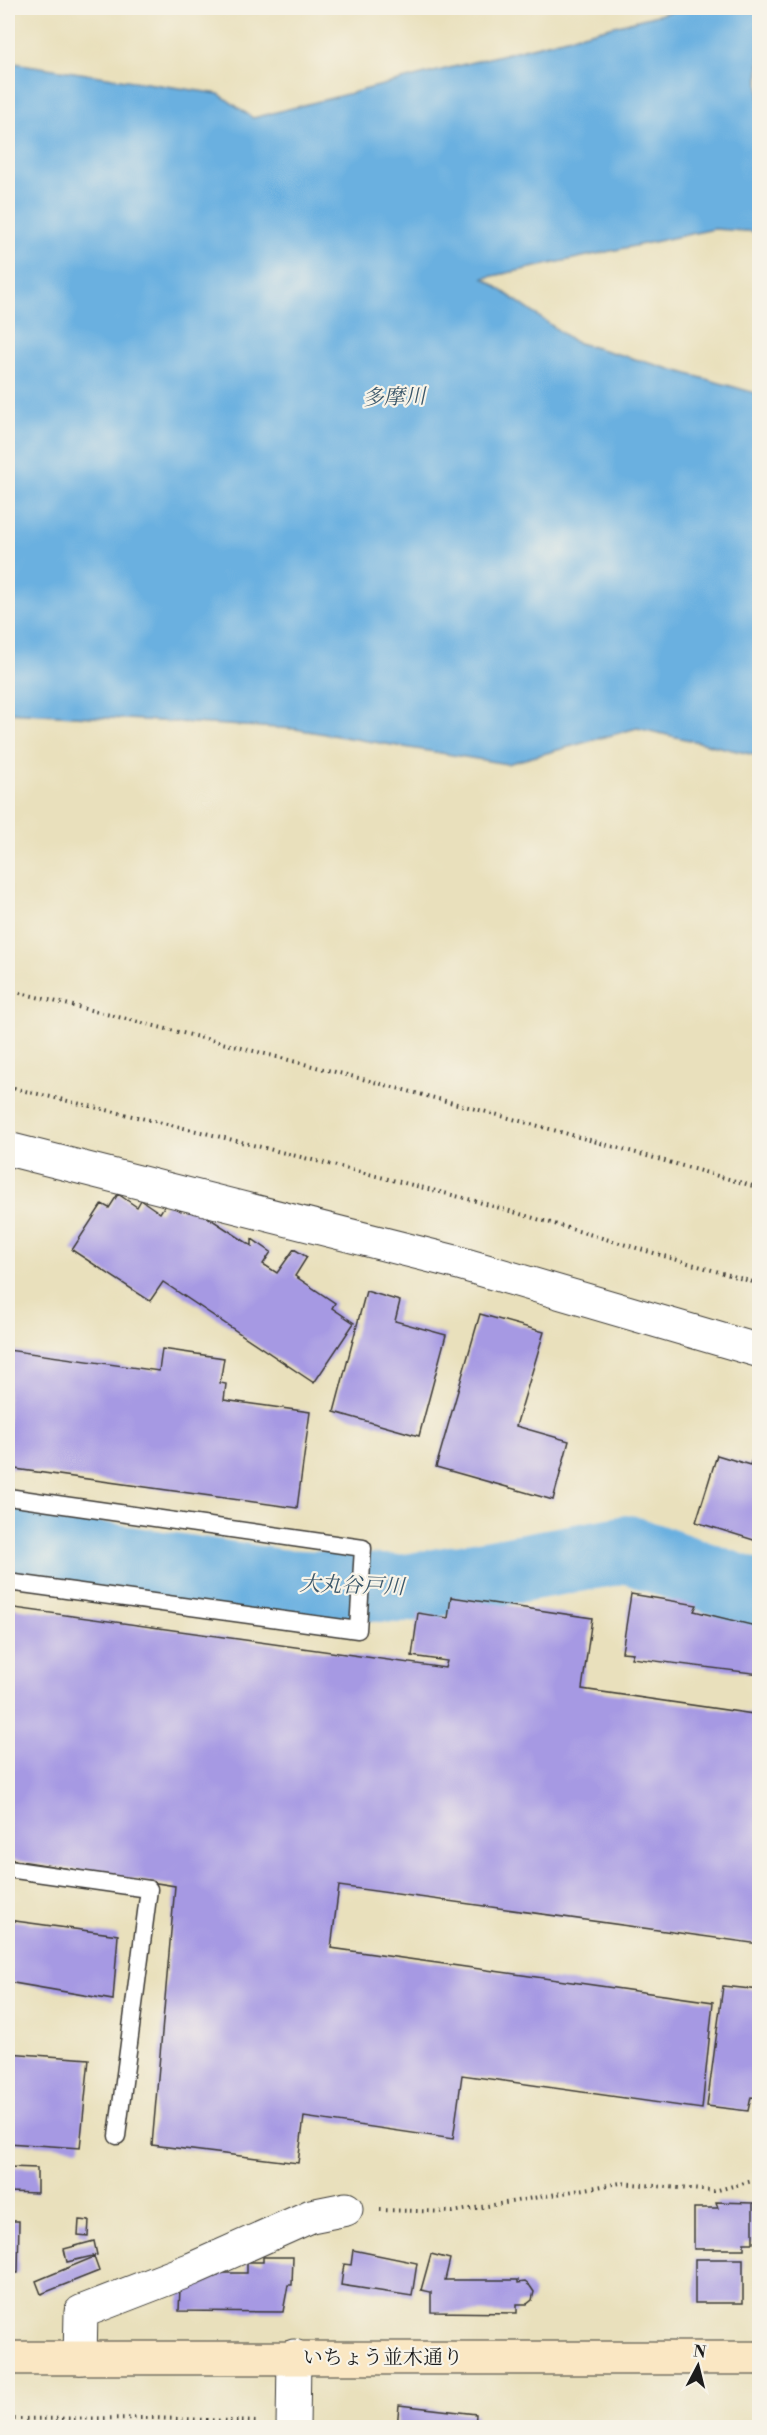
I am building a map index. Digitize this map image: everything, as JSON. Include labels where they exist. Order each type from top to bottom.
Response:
[{"type":"street","points":[[8,1149],[459,1263],[759,1351]]},
{"type":"street","points":[[80,2358],[81,2312],[192,2270],[311,2216],[346,2209]]},
{"type":"street","points":[[285,2423],[294,2356]]},
{"type":"street","name":"いちょう並木通り","points":[[8,2358],[294,2356],[759,2358]]},
{"type":"lane","points":[[8,1497],[363,1548],[358,1630],[8,1582]]},
{"type":"lane","points":[[8,1869],[149,1889],[117,2136]]},
{"type":"path","points":[[8,990],[245,1047],[579,1136],[759,1188]]},
{"type":"path","points":[[8,1087],[201,1131],[472,1200],[759,1284]]},
{"type":"path","points":[[346,2209],[453,2212],[620,2183],[714,2191],[759,2179]]},
{"type":"path","points":[[8,2419],[154,2418],[285,2423]]},
{"type":"water","name":"多摩川","points":[[685,8],[759,8],[759,232],[714,229],[484,278],[575,342],[759,394],[759,756],[637,728],[507,764],[295,729],[8,712],[8,62],[219,94],[253,118]]},
{"type":"building","points":[[118,1194],[137,1207],[141,1200],[160,1213],[167,1202],[181,1211],[186,1203],[252,1246],[252,1239],[271,1252],[263,1264],[277,1273],[294,1249],[307,1257],[295,1276],[335,1303],[332,1308],[354,1323],[314,1383],[163,1282],[150,1301],[72,1250],[102,1204],[109,1208]]},
{"type":"building","points":[[366,1291],[400,1301],[395,1321],[446,1335],[419,1436],[334,1412]]},
{"type":"building","points":[[480,1314],[544,1332],[516,1426],[569,1441],[553,1500],[436,1467]]},
{"type":"building","points":[[162,1349],[224,1358],[220,1383],[226,1384],[224,1400],[310,1412],[297,1508],[8,1468],[8,1350],[159,1371]]},
{"type":"building","points":[[760,1437],[760,1542],[696,1522],[717,1455],[750,1465]]},
{"type":"building","points":[[631,1594],[697,1605],[694,1611],[760,1627],[760,1674],[631,1658],[633,1653],[622,1652]]},
{"type":"building","points":[[451,1597],[592,1618],[582,1689],[760,1715],[759,1944],[339,1886],[331,1948],[713,2002],[702,2109],[462,2075],[453,2139],[304,2117],[298,2163],[152,2145],[175,1886],[8,1859],[8,1607],[445,1668],[447,1661],[412,1656],[418,1613],[448,1618]]},
{"type":"building","points":[[8,1920],[118,1935],[113,2000],[8,1982]]},
{"type":"building","points":[[723,1986],[760,1990],[760,2098],[751,2097],[748,2111],[707,2106]]},
{"type":"building","points":[[8,2053],[89,2059],[80,2148],[8,2143]]},
{"type":"building","points":[[8,2167],[37,2168],[37,2193],[8,2192]]},
{"type":"building","points":[[716,2202],[753,2203],[753,2243],[744,2243],[744,2249],[694,2249],[694,2208],[718,2208]]},
{"type":"building","points":[[79,2220],[89,2221],[88,2236],[78,2235]]},
{"type":"building","points":[[8,2221],[19,2221],[18,2273],[8,2273]]},
{"type":"building","points":[[94,2241],[97,2255],[67,2262],[64,2249]]},
{"type":"building","points":[[353,2250],[417,2263],[412,2296],[341,2285],[344,2264],[351,2265]]},
{"type":"building","points":[[431,2254],[450,2259],[445,2280],[518,2280],[518,2283],[525,2282],[530,2286],[534,2292],[532,2300],[527,2304],[517,2304],[517,2313],[431,2312],[431,2292],[421,2290]]},
{"type":"building","points":[[94,2257],[99,2271],[41,2294],[36,2281]]},
{"type":"building","points":[[263,2257],[293,2257],[292,2285],[288,2285],[283,2312],[179,2311],[180,2288],[189,2288],[190,2283],[210,2275],[218,2276],[218,2273],[247,2273],[247,2262],[263,2262]]},
{"type":"building","points":[[695,2259],[743,2259],[743,2303],[695,2303]]},
{"type":"building","points":[[399,2405],[476,2414],[475,2428],[397,2428]]},
{"type":"waterway","name":"大丸谷戸川","points":[[8,1542],[280,1583],[401,1589],[628,1549],[760,1596]]}]
